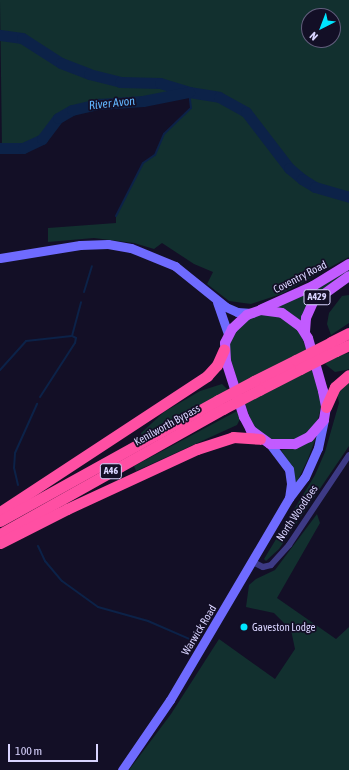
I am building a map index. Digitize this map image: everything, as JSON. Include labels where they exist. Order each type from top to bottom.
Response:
[{"type":"highway","name":"Kenilworth Bypass","points":[[0,521],[333,346],[349,333]]},
{"type":"highway","name":"Kenilworth Bypass","points":[[333,346],[349,345]]},
{"type":"highway","points":[[0,512],[207,376],[217,366],[224,349]]},
{"type":"highway","points":[[326,407],[335,388],[349,375]]},
{"type":"highway","name":"Kenilworth Bypass","points":[[0,534],[220,405]]},
{"type":"highway","points":[[0,543],[74,506],[202,447],[233,437],[265,442]]},
{"type":"main road","name":"Coventry Road","points":[[256,312],[317,284],[349,264]]},
{"type":"main road","name":"Coventry Road","points":[[305,332],[306,318],[313,302],[349,276]]},
{"type":"main road","points":[[256,312],[286,315],[305,332],[323,391],[326,407],[324,420],[313,434],[300,442],[285,446],[265,442],[245,421],[224,349],[228,334],[239,320],[256,312]]},
{"type":"street","points":[[0,258],[66,246],[122,246],[139,250],[169,262],[192,278],[217,302],[232,310],[256,312]]},
{"type":"street","points":[[217,302],[228,334]]},
{"type":"street","name":"Warwick Road","points":[[122,770],[170,700],[253,562],[289,498],[305,477],[314,460],[324,420]]},
{"type":"street","name":"Warwick Road","points":[[265,442],[289,468],[291,484],[289,498]]},
{"type":"street","name":"North Woodloes","points":[[253,562],[264,567],[271,565],[289,545],[349,455]]},
{"type":"green space","points":[[0,0],[349,0],[349,257],[281,294],[251,304],[229,301],[207,284],[213,272],[194,264],[162,243],[154,249],[134,243],[94,238],[48,242],[48,228],[116,223],[116,216],[143,163],[155,155],[164,134],[191,108],[189,92],[143,101],[99,104],[72,110],[58,118],[42,139],[23,148],[2,149]]},
{"type":"green space","points":[[349,269],[349,272],[329,285],[302,323],[275,308]]},
{"type":"green space","points":[[349,295],[349,323],[331,335],[327,324],[329,313],[342,296]]},
{"type":"green space","points":[[260,314],[275,315],[292,322],[302,337],[320,392],[321,407],[318,419],[309,431],[297,439],[271,440],[253,428],[228,351],[232,335],[244,321]]},
{"type":"green space","points":[[349,353],[349,369],[335,372],[325,364],[338,355]]},
{"type":"green space","points":[[349,380],[349,446],[279,549],[266,561],[264,559],[315,475],[325,452],[339,403],[337,393]]},
{"type":"green space","points":[[222,384],[228,390],[142,437],[141,433],[164,412],[200,391]]},
{"type":"green space","points":[[237,411],[240,419],[237,425],[136,471],[134,466]]},
{"type":"green space","points":[[316,437],[308,459],[295,486],[289,462],[281,450],[298,448]]},
{"type":"green space","points":[[317,514],[320,523],[277,598],[336,639],[349,627],[349,770],[129,770],[171,714],[219,639],[275,679],[295,649],[291,630],[274,613],[246,607],[249,585],[256,579],[275,570]]},
{"type":"waterway","name":"River Avon","points":[[0,35],[22,38],[61,63],[89,74],[120,82],[160,83],[189,92],[219,97],[246,112],[289,168],[302,179],[315,187],[349,197]]},
{"type":"waterway","points":[[116,216],[143,163],[155,155],[164,134],[191,108],[189,92]]},
{"type":"waterway","name":"River Avon","points":[[0,148],[23,148],[42,139],[58,118],[72,110],[99,104],[143,101],[189,92]]},
{"type":"waterway","points":[[84,292],[92,266]]},
{"type":"waterway","points":[[40,397],[75,343],[76,338],[72,336],[81,302]]},
{"type":"waterway","points":[[0,370],[26,341],[72,336]]},
{"type":"waterway","points":[[18,485],[14,468],[15,453],[37,404]]},
{"type":"waterway","points":[[38,546],[45,561],[62,581],[98,607],[148,621],[192,640]]},
{"type":"place","name":"Gaveston Lodge","points":[[244,627]]}]
